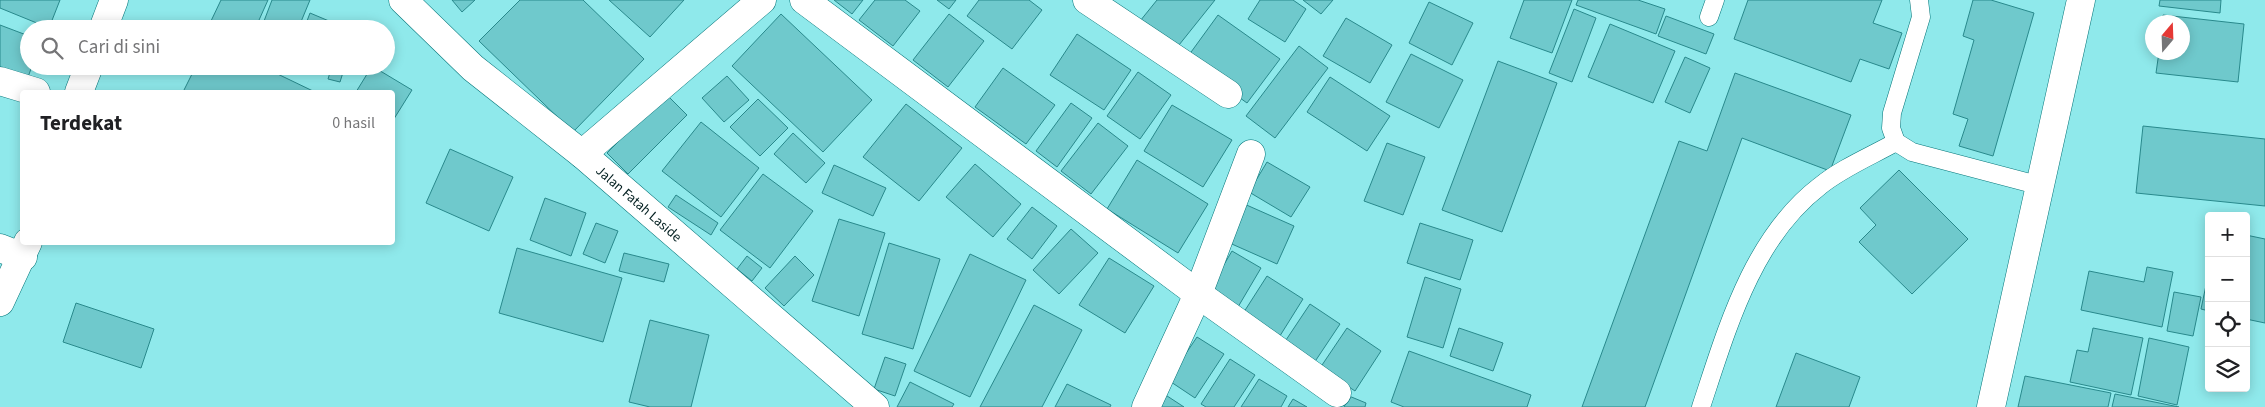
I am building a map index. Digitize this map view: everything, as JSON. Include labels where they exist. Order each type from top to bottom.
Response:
[{"type":"street","points":[[106,20],[114,0]]},
{"type":"street","name":"Jalan Fatah Laside","points":[[403,0],[473,68],[582,154],[875,407]]},
{"type":"street","points":[[582,154],[762,0]]},
{"type":"street","points":[[804,0],[1198,294],[1337,393]]},
{"type":"street","points":[[1087,0],[1228,94]]},
{"type":"street","points":[[1991,407],[2081,0]]},
{"type":"street","points":[[81,90],[86,75]]},
{"type":"street","points":[[0,81],[29,90]]},
{"type":"street","points":[[1146,407],[1198,294],[1251,154]]},
{"type":"street","points":[[0,302],[17,249]]},
{"type":"lane","points":[[1709,17],[1715,0]]},
{"type":"lane","points":[[1919,0],[1921,17],[1892,113],[1891,128],[1896,142],[1912,152],[2041,186]]},
{"type":"lane","points":[[1701,407],[1744,285],[1788,216],[1820,185],[1896,142]]},
{"type":"building","points":[[0,0],[60,0],[52,20],[29,20],[0,8]]},
{"type":"building","points":[[221,0],[268,0],[259,20],[211,20]]},
{"type":"building","points":[[272,0],[310,0],[302,20],[264,20]]},
{"type":"building","points":[[452,0],[475,0],[462,12]]},
{"type":"building","points":[[520,0],[583,0],[644,59],[573,132],[479,41]]},
{"type":"building","points":[[609,0],[684,0],[650,37]]},
{"type":"building","points":[[834,0],[863,0],[852,14]]},
{"type":"building","points":[[875,0],[905,0],[920,11],[893,46],[859,20]]},
{"type":"building","points":[[937,0],[956,0],[949,9]]},
{"type":"building","points":[[979,0],[1029,0],[1042,10],[1012,49],[967,16]]},
{"type":"building","points":[[1157,0],[1215,0],[1171,55],[1136,26]]},
{"type":"building","points":[[1260,0],[1293,0],[1306,9],[1285,42],[1248,19]]},
{"type":"building","points":[[1303,0],[1333,0],[1321,14]]},
{"type":"building","points":[[1524,0],[1572,0],[1552,53],[1510,38]]},
{"type":"building","points":[[1578,0],[1638,0],[1665,9],[1656,34],[1576,5]]},
{"type":"building","points":[[1748,0],[1882,0],[1873,23],[1902,33],[1889,69],[1860,59],[1851,82],[1734,39]]},
{"type":"building","points":[[1973,0],[1991,0],[2034,13],[1993,156],[1959,146],[1968,119],[1953,114],[1974,40],[1963,36]]},
{"type":"building","points":[[2160,0],[2221,0],[2220,13],[2159,6]]},
{"type":"building","points":[[1429,2],[1473,23],[1452,65],[1409,43]]},
{"type":"building","points":[[1574,9],[1596,18],[1572,82],[1549,73]]},
{"type":"building","points":[[310,13],[327,20],[307,20]]},
{"type":"building","points":[[781,14],[872,100],[823,152],[732,66]]},
{"type":"building","points":[[949,14],[984,41],[948,87],[913,60]]},
{"type":"building","points":[[1218,15],[1280,59],[1247,103],[1186,59]]},
{"type":"building","points":[[1666,16],[1714,34],[1706,54],[1658,36]]},
{"type":"building","points":[[1346,18],[1392,45],[1370,83],[1323,56]]},
{"type":"building","points":[[2190,18],[2244,24],[2238,82],[2156,73],[2158,60],[2190,60]]},
{"type":"building","points":[[1610,24],[1675,51],[1653,103],[1588,77]]},
{"type":"building","points":[[0,25],[20,33],[20,75],[29,75],[27,80],[0,69]]},
{"type":"building","points":[[1077,34],[1131,70],[1104,110],[1050,75]]},
{"type":"building","points":[[1299,46],[1328,68],[1275,138],[1246,116]]},
{"type":"building","points":[[1411,54],[1463,80],[1439,128],[1386,102]]},
{"type":"building","points":[[1685,57],[1710,68],[1690,113],[1665,102]]},
{"type":"building","points":[[1498,61],[1557,83],[1502,232],[1442,210]]},
{"type":"building","points":[[1003,68],[1055,105],[1026,144],[975,107]]},
{"type":"building","points":[[1138,72],[1171,95],[1140,139],[1107,116]]},
{"type":"building","points":[[1735,73],[1851,115],[1830,171],[1742,138],[1645,407],[1582,407],[1679,141],[1707,151]]},
{"type":"building","points":[[192,75],[280,75],[311,90],[184,90]]},
{"type":"building","points":[[329,75],[342,75],[340,82],[328,79]]},
{"type":"building","points":[[366,75],[387,75],[412,90],[395,117],[395,90],[357,90]]},
{"type":"building","points":[[727,76],[749,100],[724,122],[702,98]]},
{"type":"building","points":[[1330,77],[1390,116],[1367,151],[1307,112]]},
{"type":"building","points":[[666,94],[687,115],[628,174],[607,153]]},
{"type":"building","points":[[758,99],[788,128],[760,156],[730,127]]},
{"type":"building","points":[[1071,103],[1092,118],[1057,167],[1036,151]]},
{"type":"building","points":[[906,104],[962,148],[919,201],[863,157]]},
{"type":"building","points":[[1172,105],[1232,140],[1203,187],[1144,151]]},
{"type":"building","points":[[701,122],[759,168],[721,217],[662,171]]},
{"type":"building","points":[[1098,123],[1128,146],[1091,194],[1061,171]]},
{"type":"building","points":[[2143,126],[2265,139],[2265,206],[2136,193]]},
{"type":"building","points":[[793,133],[825,163],[806,183],[774,154]]},
{"type":"building","points":[[1387,143],[1425,157],[1403,215],[1364,201]]},
{"type":"building","points":[[450,149],[513,177],[489,231],[426,203]]},
{"type":"building","points":[[1137,160],[1208,204],[1178,253],[1107,209]]},
{"type":"building","points":[[1267,162],[1310,187],[1291,217],[1249,192]]},
{"type":"building","points":[[975,164],[1021,204],[993,237],[946,197]]},
{"type":"building","points":[[834,165],[886,188],[873,216],[822,193]]},
{"type":"building","points":[[1899,170],[1968,239],[1912,294],[1859,242],[1876,225],[1860,208]]},
{"type":"building","points":[[763,174],[813,211],[770,268],[720,230]]},
{"type":"building","points":[[676,195],[718,223],[711,235],[668,207]]},
{"type":"building","points":[[545,198],[586,213],[571,256],[530,240]]},
{"type":"building","points":[[1242,203],[1294,226],[1277,264],[1225,241]]},
{"type":"building","points":[[1032,207],[1057,226],[1032,259],[1007,239]]},
{"type":"building","points":[[839,219],[885,233],[859,316],[812,301]]},
{"type":"building","points":[[596,223],[618,231],[605,263],[583,254]]},
{"type":"building","points":[[1420,223],[1473,240],[1460,280],[1407,263]]},
{"type":"building","points":[[1071,229],[1098,253],[1059,294],[1033,270]]},
{"type":"building","points":[[2250,236],[2265,239],[2265,323],[2250,320]]},
{"type":"building","points":[[889,243],[940,259],[913,349],[862,334]]},
{"type":"building","points":[[517,248],[622,278],[603,342],[499,313]]},
{"type":"building","points":[[1232,251],[1261,268],[1238,307],[1209,290]]},
{"type":"building","points":[[624,253],[669,264],[664,282],[619,271]]},
{"type":"building","points":[[970,254],[1026,280],[970,397],[914,371]]},
{"type":"building","points":[[747,256],[762,268],[752,281],[737,269]]},
{"type":"building","points":[[795,256],[814,275],[784,306],[765,288]]},
{"type":"building","points":[[1109,258],[1154,286],[1125,333],[1079,305]]},
{"type":"building","points":[[2147,267],[2173,272],[2162,327],[2081,310],[2089,271],[2144,282]]},
{"type":"building","points":[[1267,276],[1303,299],[1278,339],[1242,315]]},
{"type":"building","points":[[1425,277],[1461,289],[1443,348],[1407,337]]},
{"type":"building","points":[[2205,290],[2205,310],[2201,309]]},
{"type":"building","points":[[2174,292],[2201,297],[2193,336],[2167,331]]},
{"type":"building","points":[[76,303],[154,329],[141,368],[63,342]]},
{"type":"building","points":[[1310,304],[1340,324],[1314,363],[1284,343]]},
{"type":"building","points":[[1034,305],[1082,330],[1042,407],[980,407]]},
{"type":"building","points":[[650,320],[709,335],[691,407],[650,407],[629,402]]},
{"type":"building","points":[[1347,328],[1381,351],[1355,391],[1320,368]]},
{"type":"building","points":[[1459,328],[1503,343],[1493,371],[1450,356]]},
{"type":"building","points":[[2093,328],[2143,338],[2131,395],[2070,382],[2077,350],[2088,352]]},
{"type":"building","points":[[1197,337],[1224,354],[1195,398],[1168,380]]},
{"type":"building","points":[[2149,338],[2189,347],[2177,405],[2138,396]]},
{"type":"building","points":[[1409,351],[1531,395],[1527,407],[1404,407],[1391,402]]},
{"type":"building","points":[[1796,353],[1860,377],[1849,407],[1776,407]]},
{"type":"building","points":[[885,357],[906,364],[895,396],[874,389]]},
{"type":"building","points":[[1230,359],[1255,375],[1234,407],[1206,407],[1201,404]]},
{"type":"building","points":[[2025,376],[2111,393],[2108,407],[2018,407]]},
{"type":"building","points":[[1259,379],[1287,396],[1281,407],[1241,407]]},
{"type":"building","points":[[910,382],[954,404],[952,407],[897,407]]},
{"type":"building","points":[[1067,384],[1111,405],[1110,407],[1055,407]]},
{"type":"building","points":[[1161,392],[1184,407],[1152,407]]},
{"type":"building","points":[[2115,394],[2179,407],[2112,407]]},
{"type":"building","points":[[1349,396],[1366,403],[1365,407],[1344,407]]},
{"type":"building","points":[[1293,399],[1307,407],[1288,407]]}]
